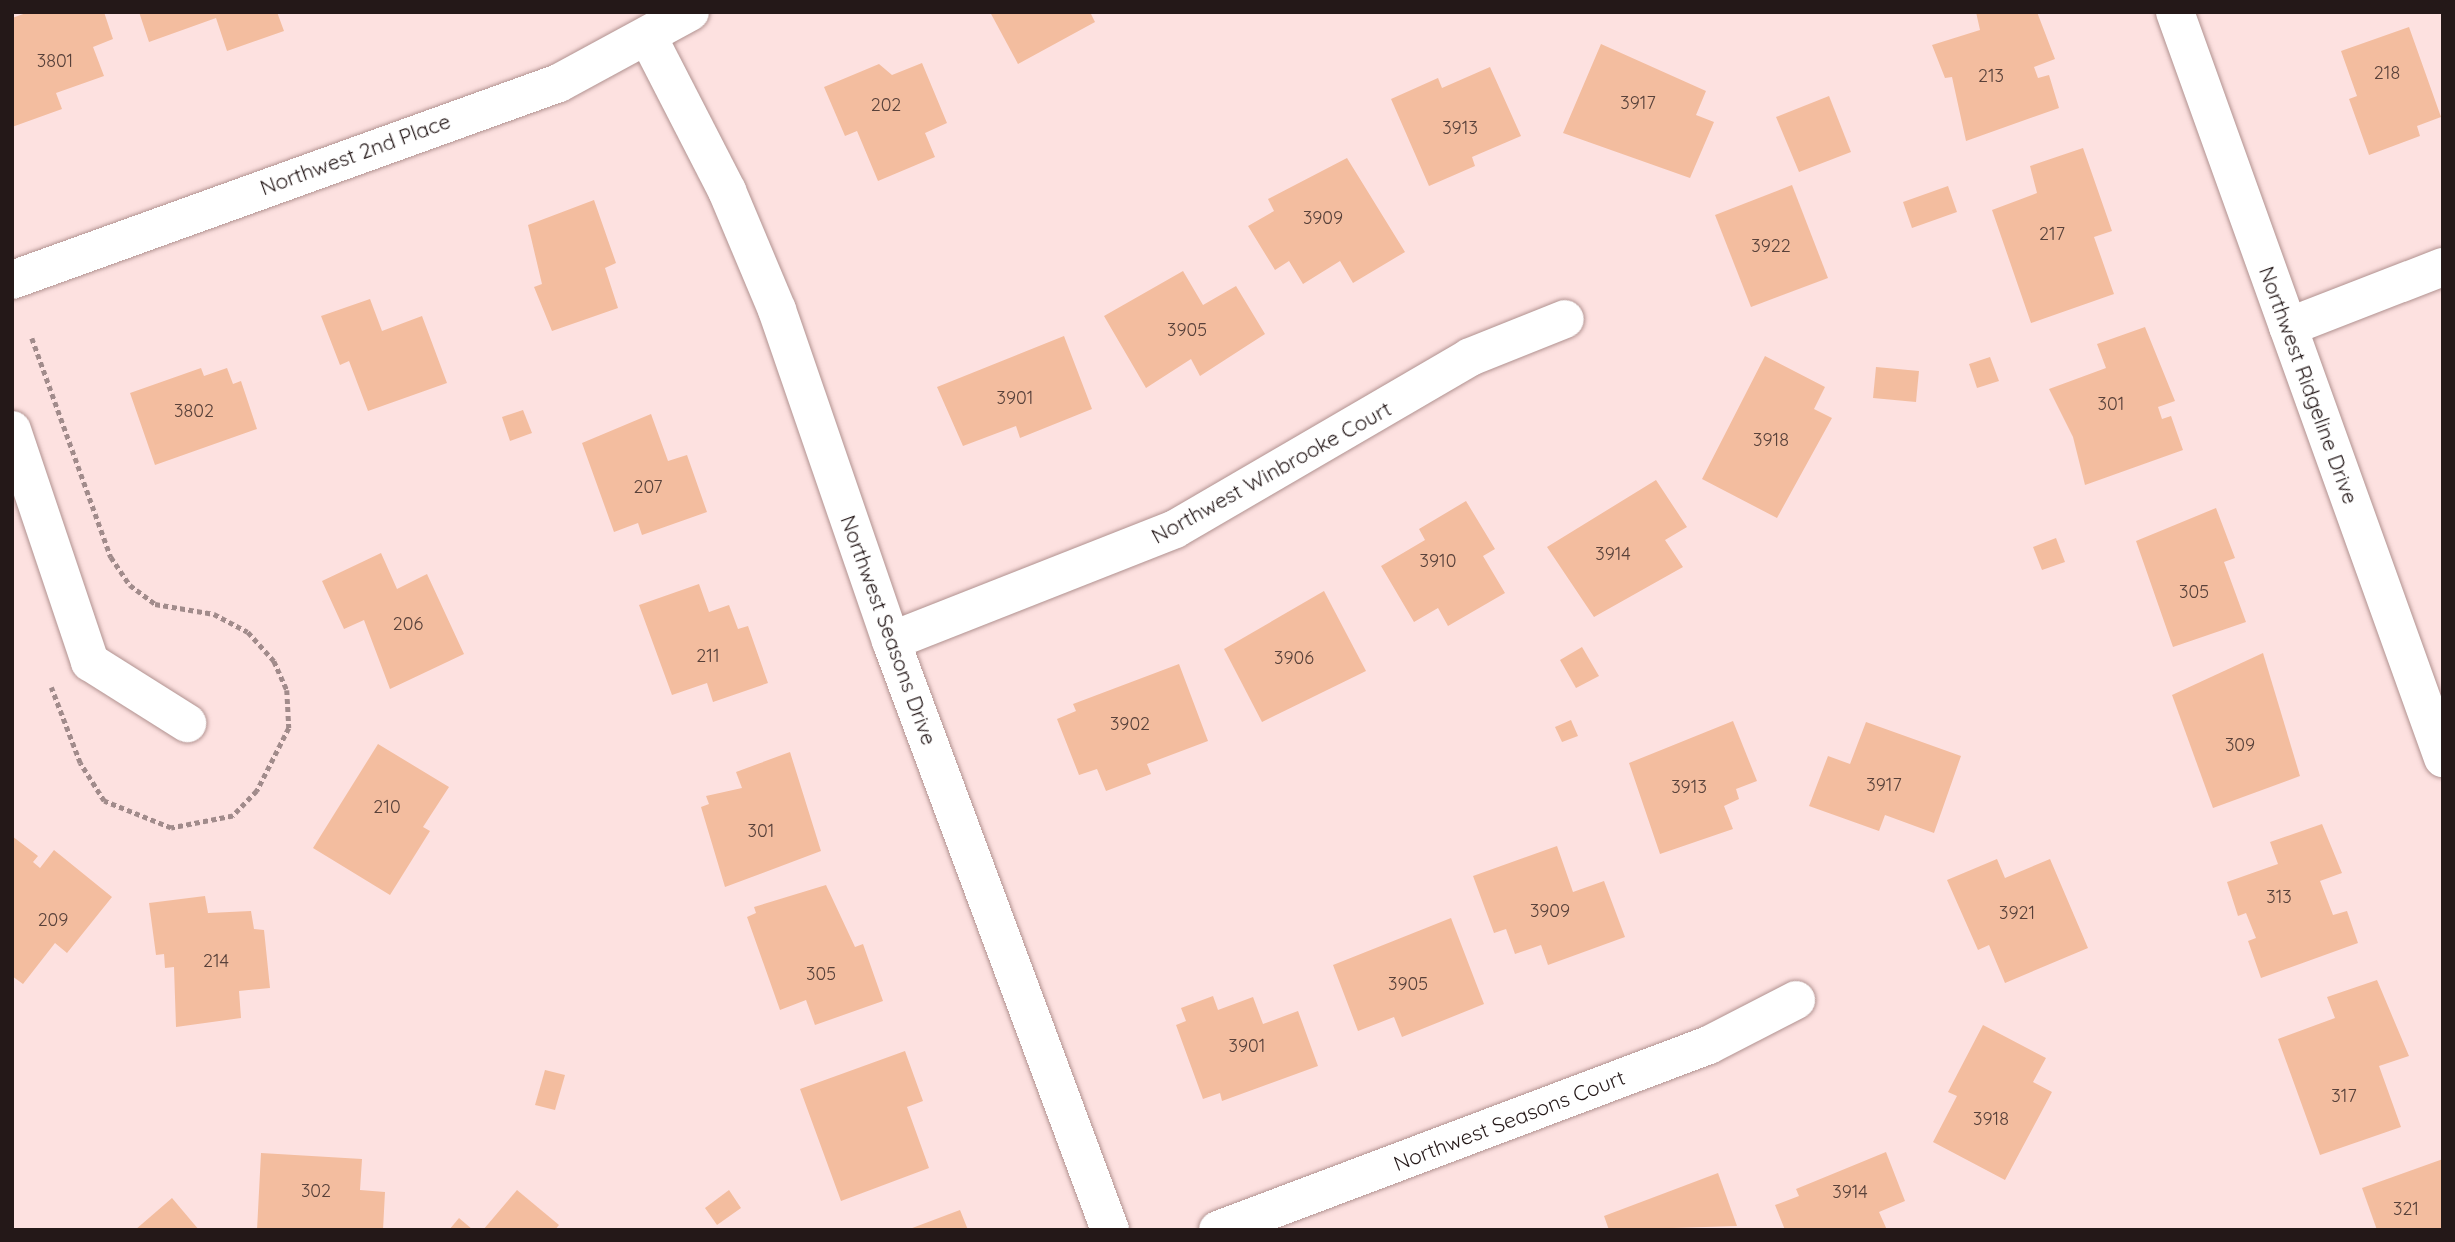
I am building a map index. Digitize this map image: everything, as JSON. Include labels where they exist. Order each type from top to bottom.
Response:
[{"type":"street","name":"Northwest 2nd Place","points":[[12,280],[559,83],[649,39],[690,12]]},
{"type":"street","name":"Northwest Ridgeline Drive","points":[[2175,12],[2443,758]]},
{"type":"street","name":"Northwest Seasons Drive","points":[[649,39],[727,191],[777,310],[891,641],[1110,1230]]},
{"type":"street","points":[[2288,327],[2443,267]]},
{"type":"street","name":"Northwest Winbrooke Court","points":[[891,641],[1175,529],[1470,357],[1565,319]]},
{"type":"street","points":[[12,430],[90,662],[187,723]]},
{"type":"street","name":"Northwest Seasons Court","points":[[1218,1230],[1709,1045],[1796,1000]]},
{"type":"building","points":[[29,12],[104,12],[113,39],[93,47],[104,76],[56,93],[62,109],[12,127],[12,18]]},
{"type":"building","points":[[139,12],[277,12],[284,31],[227,51],[216,18],[149,42]]},
{"type":"building","points":[[990,12],[1090,12],[1095,22],[1018,64]]},
{"type":"building","points":[[1976,12],[2037,12],[2055,59],[2034,67],[2038,78],[2049,75],[2059,108],[1966,141],[1952,77],[1945,78],[1932,45],[1980,30]]},
{"type":"building","points":[[2409,27],[2441,117],[2417,126],[2420,136],[2369,155],[2349,99],[2357,96],[2341,51]]},
{"type":"building","points":[[1601,44],[1706,91],[1696,115],[1714,122],[1690,178],[1563,133]]},
{"type":"building","points":[[922,63],[947,123],[925,133],[935,157],[878,181],[857,131],[845,136],[824,87],[879,64],[892,75]]},
{"type":"building","points":[[1490,67],[1521,136],[1472,157],[1475,166],[1429,186],[1391,99],[1438,78],[1442,88]]},
{"type":"building","points":[[1829,96],[1851,152],[1799,172],[1776,117]]},
{"type":"building","points":[[2083,148],[2112,231],[2094,237],[2114,294],[2031,323],[1992,210],[2037,193],[2030,166]]},
{"type":"building","points":[[1347,158],[1405,252],[1353,283],[1340,261],[1303,284],[1289,261],[1275,270],[1248,226],[1274,211],[1268,199]]},
{"type":"building","points":[[1792,185],[1828,278],[1751,307],[1715,215]]},
{"type":"building","points":[[1948,186],[1957,212],[1912,228],[1903,202]]},
{"type":"building","points":[[594,200],[616,263],[605,268],[618,308],[552,331],[534,287],[542,284],[528,225]]},
{"type":"building","points":[[1183,271],[1203,305],[1236,286],[1265,334],[1200,376],[1191,359],[1146,388],[1104,316]]},
{"type":"building","points":[[370,299],[382,331],[422,316],[447,383],[368,411],[349,361],[340,365],[321,316]]},
{"type":"building","points":[[2145,327],[2175,401],[2158,407],[2162,419],[2171,416],[2183,450],[2085,485],[2073,437],[2049,389],[2106,368],[2097,344]]},
{"type":"building","points":[[1064,336],[1092,409],[1020,438],[1016,426],[963,446],[937,387]]},
{"type":"building","points":[[1765,356],[1825,387],[1814,409],[1832,418],[1777,518],[1702,479]]},
{"type":"building","points":[[1990,357],[1999,381],[1977,388],[1969,364]]},
{"type":"building","points":[[1876,367],[1919,371],[1916,402],[1873,398]]},
{"type":"building","points":[[201,368],[204,376],[227,368],[233,384],[241,381],[257,429],[155,465],[130,393]]},
{"type":"building","points":[[523,410],[532,433],[510,441],[502,417]]},
{"type":"building","points":[[651,414],[668,461],[687,455],[707,512],[642,535],[638,523],[614,532],[582,443]]},
{"type":"building","points":[[1656,480],[1687,527],[1665,540],[1683,567],[1594,617],[1547,547]]},
{"type":"building","points":[[1466,501],[1495,549],[1483,556],[1505,593],[1448,626],[1438,608],[1414,622],[1381,566],[1425,540],[1419,529]]},
{"type":"building","points":[[2216,508],[2235,558],[2224,562],[2246,622],[2173,647],[2136,541]]},
{"type":"building","points":[[2056,538],[2065,562],[2042,570],[2033,547]]},
{"type":"building","points":[[381,553],[397,589],[427,574],[464,654],[390,689],[364,620],[344,629],[322,581]]},
{"type":"building","points":[[699,584],[709,612],[729,605],[738,629],[748,626],[768,683],[713,702],[707,683],[672,695],[639,605]]},
{"type":"building","points":[[1324,591],[1366,671],[1262,722],[1224,649]]},
{"type":"building","points":[[1582,647],[1599,676],[1576,688],[1560,660]]},
{"type":"building","points":[[2263,653],[2300,776],[2213,808],[2172,695]]},
{"type":"building","points":[[1179,664],[1208,741],[1147,764],[1151,774],[1106,791],[1097,769],[1079,775],[1057,719],[1076,711],[1073,704]]},
{"type":"building","points":[[1571,720],[1578,736],[1562,742],[1555,727]]},
{"type":"building","points":[[1733,721],[1757,781],[1736,789],[1739,799],[1724,806],[1733,829],[1660,854],[1629,763]]},
{"type":"building","points":[[1866,722],[1961,756],[1934,833],[1885,815],[1879,831],[1809,806],[1828,756],[1850,764]]},
{"type":"building","points":[[378,744],[449,787],[423,827],[430,831],[390,895],[313,848]]},
{"type":"building","points":[[790,752],[821,851],[725,887],[701,807],[709,804],[706,796],[742,788],[736,772]]},
{"type":"building","points":[[2322,824],[2342,873],[2320,881],[2333,915],[2347,911],[2358,943],[2261,978],[2248,941],[2256,938],[2246,913],[2238,916],[2227,882],[2278,864],[2270,842]]},
{"type":"building","points":[[12,836],[38,856],[33,862],[40,868],[54,850],[112,897],[67,953],[55,943],[23,984],[12,976]]},
{"type":"building","points":[[1557,846],[1573,892],[1604,881],[1625,937],[1548,965],[1541,945],[1515,954],[1506,929],[1494,933],[1473,876]]},
{"type":"building","points":[[1997,859],[2005,878],[2050,859],[2088,948],[2005,983],[1989,945],[1978,950],[1947,880]]},
{"type":"building","points":[[826,885],[855,947],[863,944],[883,1001],[815,1025],[806,1000],[780,1010],[747,917],[756,913],[754,907]]},
{"type":"building","points":[[205,896],[208,913],[251,911],[254,929],[264,930],[270,988],[239,991],[241,1018],[176,1027],[174,967],[165,968],[164,954],[156,955],[149,903]]},
{"type":"building","points":[[1451,918],[1484,1004],[1402,1037],[1394,1017],[1358,1031],[1333,965]]},
{"type":"building","points":[[2377,980],[2409,1056],[2379,1066],[2401,1127],[2320,1155],[2278,1039],[2335,1018],[2327,997]]},
{"type":"building","points":[[1213,996],[1218,1010],[1253,997],[1263,1024],[1298,1011],[1318,1066],[1222,1101],[1220,1093],[1203,1099],[1176,1025],[1186,1021],[1181,1008]]},
{"type":"building","points":[[1983,1025],[2046,1058],[2033,1082],[2052,1092],[2005,1180],[1933,1142],[1957,1096],[1948,1092]]},
{"type":"building","points":[[905,1051],[923,1101],[907,1107],[929,1168],[841,1201],[800,1089]]},
{"type":"building","points":[[545,1070],[565,1075],[555,1110],[535,1105]]},
{"type":"building","points":[[1886,1152],[1905,1201],[1879,1212],[1887,1230],[1785,1230],[1775,1205],[1799,1196],[1796,1189]]},
{"type":"building","points":[[261,1153],[362,1159],[360,1190],[385,1192],[383,1230],[257,1230]]},
{"type":"building","points":[[2443,1159],[2443,1230],[2377,1230],[2362,1188]]},
{"type":"building","points":[[1718,1173],[1737,1226],[1609,1230],[1604,1216]]},
{"type":"building","points":[[517,1190],[559,1225],[555,1230],[483,1230]]},
{"type":"building","points":[[729,1190],[741,1208],[717,1225],[705,1208]]},
{"type":"building","points":[[172,1198],[199,1230],[135,1230]]},
{"type":"building","points":[[960,1210],[968,1230],[907,1230]]},
{"type":"building","points":[[459,1218],[473,1230],[449,1230]]}]
